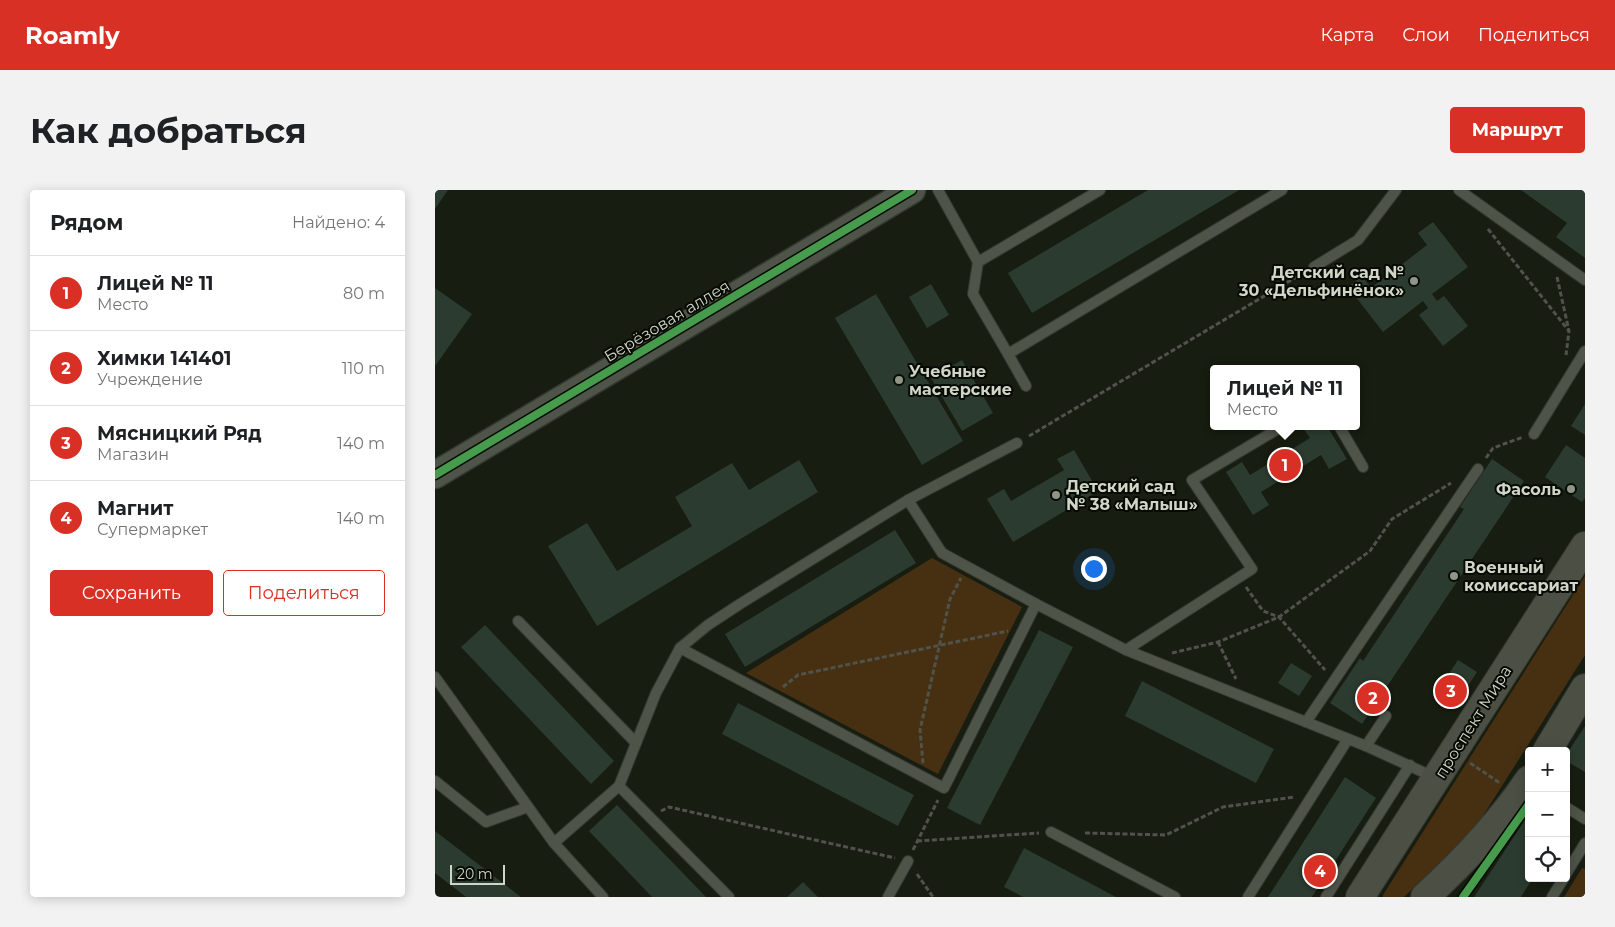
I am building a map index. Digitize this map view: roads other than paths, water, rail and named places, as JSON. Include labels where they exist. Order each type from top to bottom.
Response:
[{"type":"main road","name":"проспект Мира","points":[[1360,897],[1585,546]]},
{"type":"main road","points":[[1549,747],[1585,688]]},
{"type":"main road","points":[[1425,897],[1455,869],[1525,786]]},
{"type":"street","name":"Берёзовая аллея","points":[[435,475],[912,190]]},
{"type":"street","points":[[1438,897],[1455,869]]},
{"type":"lane","points":[[937,190],[978,262],[973,294],[1026,386]]},
{"type":"lane","points":[[978,262],[1100,190]]},
{"type":"lane","points":[[1008,354],[1282,190]]},
{"type":"lane","points":[[1314,267],[1358,240],[1396,190]]},
{"type":"lane","points":[[1459,190],[1585,280]]},
{"type":"lane","points":[[1534,434],[1585,351]]},
{"type":"lane","points":[[1126,650],[1252,569],[1193,480],[1276,430]]},
{"type":"lane","points":[[1341,430],[1363,467]]},
{"type":"lane","points":[[554,843],[619,786],[656,693],[680,648],[707,625],[908,500],[1017,443]]},
{"type":"lane","points":[[1305,722],[1478,468]]},
{"type":"lane","points":[[908,500],[942,553],[1036,604],[1126,650],[1366,746],[1437,778]]},
{"type":"lane","points":[[680,648],[944,788],[1036,604]]},
{"type":"lane","points":[[518,621],[636,743]]},
{"type":"lane","points":[[435,677],[554,843],[603,897]]},
{"type":"lane","points":[[1366,746],[1386,716]]},
{"type":"lane","points":[[1248,897],[1348,739]]},
{"type":"lane","points":[[1326,897],[1411,766]]},
{"type":"lane","points":[[435,781],[486,822],[528,807]]},
{"type":"lane","points":[[619,786],[729,897]]},
{"type":"lane","points":[[1570,810],[1585,819]]},
{"type":"lane","points":[[1051,832],[1175,897]]},
{"type":"lane","points":[[1570,867],[1585,843]]},
{"type":"lane","points":[[888,897],[908,860]]},
{"type":"lane","points":[[1552,897],[1561,882]]},
{"type":"place","name":"Детский сад № 30 «Дельфинёнок»","points":[[1414,281]]},
{"type":"place","name":"Учебные мастерские","points":[[899,380]]},
{"type":"place","name":"Лицей № 11","points":[[1285,465]]},
{"type":"place","name":"Фасоль","points":[[1571,489]]},
{"type":"place","name":"Детский сад № 38 «Малыш»","points":[[1056,495]]},
{"type":"place","name":"Военный комиссариат","points":[[1454,576]]},
{"type":"place","name":"Мясницкий Ряд","points":[[1451,691]]},
{"type":"place","name":"Химки 141401","points":[[1373,698]]},
{"type":"place","name":"Магнит","points":[[1320,871]]}]
